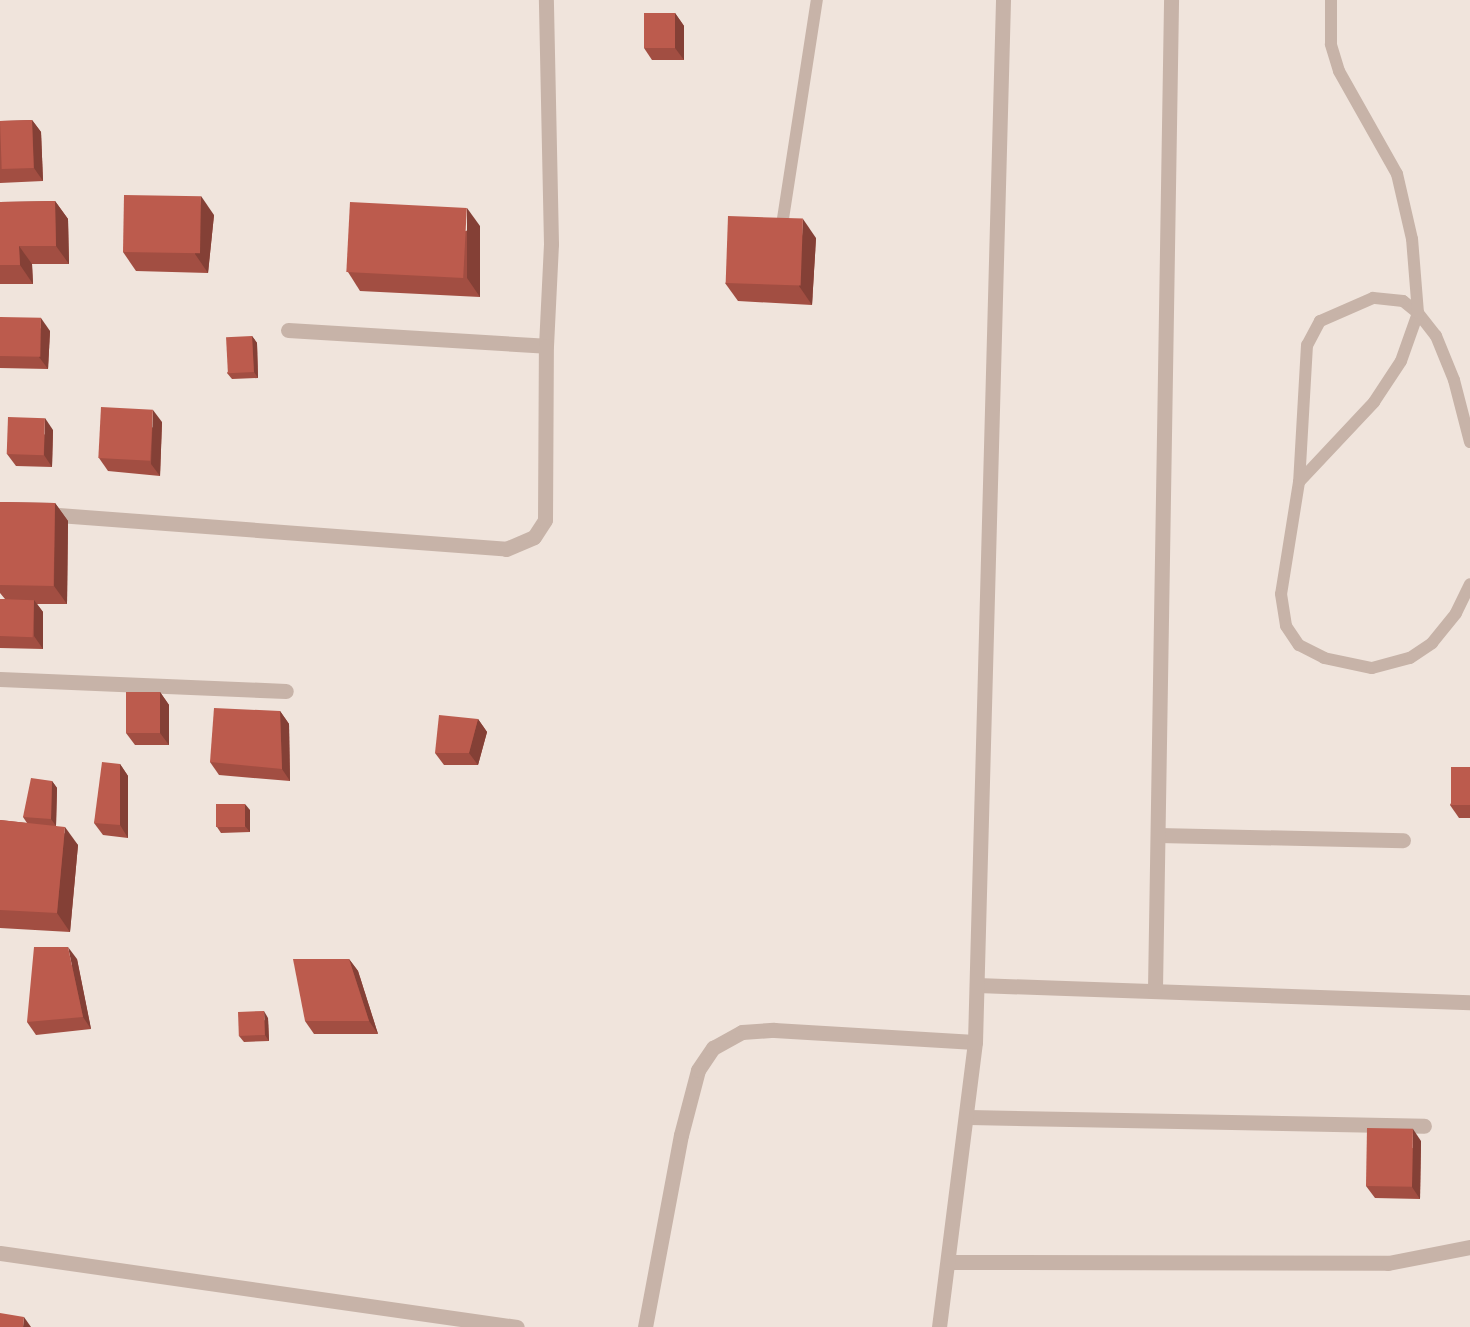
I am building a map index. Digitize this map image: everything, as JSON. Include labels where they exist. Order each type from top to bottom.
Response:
[{"type":"street","points":[[24,512],[506,549],[534,537],[545,520],[546,346],[551,244],[546,0]]},
{"type":"street","points":[[939,1327],[969,1118],[975,1042],[1003,0]]},
{"type":"street","points":[[1155,989],[1171,0]]},
{"type":"street","points":[[288,330],[546,346]]},
{"type":"street","points":[[0,679],[286,692]]},
{"type":"street","points":[[1158,835],[1403,840]]},
{"type":"street","points":[[977,985],[1155,989],[1470,1002]]},
{"type":"street","points":[[645,1327],[681,1135],[698,1070],[713,1048],[742,1032],[774,1030],[975,1042]]},
{"type":"street","points":[[969,1118],[1424,1126]]},
{"type":"street","points":[[949,1262],[1388,1263],[1470,1247]]},
{"type":"street","points":[[0,1253],[517,1327]]},
{"type":"lane","points":[[782,225],[817,0]]},
{"type":"lane","points":[[1299,482],[1374,402],[1401,361],[1418,313],[1412,239],[1397,174],[1339,71],[1331,44],[1331,0]]},
{"type":"lane","points":[[1470,442],[1454,380],[1436,336],[1418,313],[1403,302],[1373,298],[1320,321],[1307,345],[1299,482],[1281,594],[1286,626],[1299,645],[1324,658],[1372,668],[1410,658],[1432,643],[1456,613],[1470,584]]},
{"type":"building","points":[[644,13],[675,13],[675,48],[644,48]]},
{"type":"building","points":[[32,120],[34,168],[2,169],[0,121]]},
{"type":"building","points":[[124,195],[201,196],[200,253],[123,252]]},
{"type":"building","points":[[55,201],[56,246],[19,246],[20,265],[0,265],[0,202]]},
{"type":"building","points":[[350,202],[467,208],[463,278],[346,272]]},
{"type":"building","points":[[728,216],[803,219],[801,286],[726,283]]},
{"type":"building","points":[[0,317],[41,318],[40,357],[0,356]]},
{"type":"building","points":[[252,336],[254,372],[228,373],[226,337]]},
{"type":"building","points":[[101,407],[153,410],[150,461],[98,458]]},
{"type":"building","points":[[8,417],[45,418],[44,455],[7,454]]},
{"type":"building","points":[[0,502],[55,503],[54,586],[0,585]]},
{"type":"building","points":[[0,599],[34,600],[33,637],[0,636]]},
{"type":"building","points":[[126,692],[160,692],[160,733],[126,733]]},
{"type":"building","points":[[214,708],[280,711],[282,769],[210,762]]},
{"type":"building","points":[[439,715],[478,719],[469,753],[435,753]]},
{"type":"building","points":[[102,762],[120,764],[120,825],[94,823]]},
{"type":"building","points":[[1451,767],[1470,767],[1470,805],[1451,805]]},
{"type":"building","points":[[31,778],[52,781],[51,819],[23,817]]},
{"type":"building","points":[[216,804],[245,804],[245,827],[216,827]]},
{"type":"building","points":[[0,820],[65,827],[57,913],[0,910]]},
{"type":"building","points":[[34,947],[68,947],[83,1017],[27,1022]]},
{"type":"building","points":[[293,959],[349,959],[369,1021],[305,1021]]},
{"type":"building","points":[[264,1011],[265,1035],[239,1036],[238,1012]]},
{"type":"building","points":[[1367,1128],[1413,1129],[1412,1187],[1366,1186]]},
{"type":"building","points":[[0,1313],[24,1317],[23,1327],[0,1327]]}]
